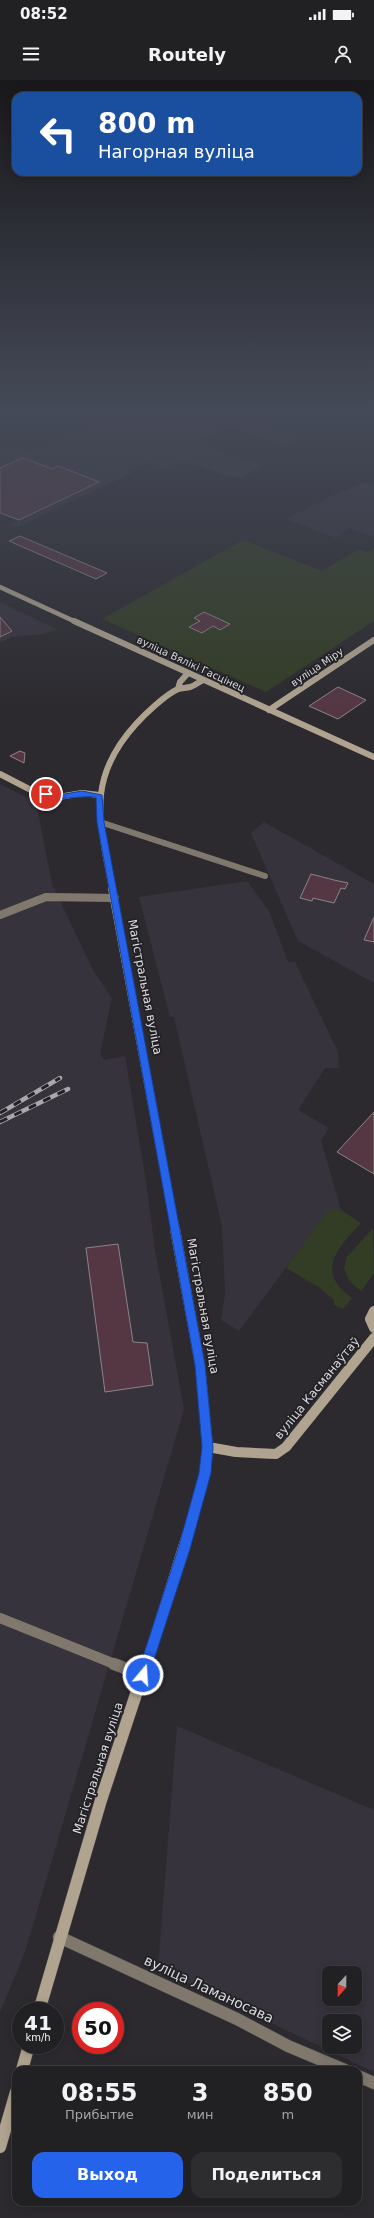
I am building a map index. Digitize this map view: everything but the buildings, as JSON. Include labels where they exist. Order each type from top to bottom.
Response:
[{"type":"main road","name":"вуліца Вялікі Гасцінец","points":[[0,587],[374,758]]},
{"type":"main road","name":"вуліца Міру","points":[[269,710],[374,640]]},
{"type":"main road","points":[[188,673],[180,682],[178,689],[191,687],[203,680]]},
{"type":"main road","name":"Магістральная вуліца","points":[[41,2002],[59,1937],[202,1487],[208,1447],[200,1365],[100,822],[99,795],[108,766],[122,739],[134,723],[178,689]]},
{"type":"main road","points":[[0,774],[29,788],[59,797],[82,793],[99,795]]},
{"type":"main road","points":[[374,1311],[370,1319],[374,1328]]},
{"type":"main road","name":"вуліца Касманаўтаў","points":[[208,1447],[236,1452],[276,1454],[286,1447],[374,1338]]},
{"type":"main road","points":[[23,2066],[26,2054]]},
{"type":"main road","points":[[0,2147],[12,2106]]},
{"type":"street","points":[[100,822],[265,876]]},
{"type":"street","points":[[0,915],[46,897],[115,898]]},
{"type":"street","points":[[0,1618],[143,1675]]},
{"type":"street","name":"вуліца Ламаносава","points":[[59,1937],[237,2019],[288,2046],[336,2066]]},
{"type":"street","points":[[362,2078],[374,2083]]},
{"type":"shaded area","points":[[0,511],[52,511],[18,527],[11,524],[19,520],[0,513]]},
{"type":"shaded area","points":[[302,511],[374,511],[374,537],[349,528],[336,538],[286,519]]},
{"type":"shaded area","points":[[0,602],[58,630],[42,634],[12,637],[0,643]]},
{"type":"shaded area","points":[[0,784],[36,802],[52,884],[94,972],[112,998],[100,1054],[104,1060],[125,1056],[146,1181],[155,1250],[184,1409],[25,1952],[0,2012]]},
{"type":"shaded area","points":[[264,822],[374,884],[374,983],[298,941],[251,833]]},
{"type":"shaded area","points":[[247,881],[269,911],[288,962],[295,962],[338,1052],[339,1068],[325,1068],[298,1110],[329,1128],[321,1140],[341,1210],[327,1212],[239,1331],[221,1320],[225,1294],[222,1226],[174,1017],[170,1017],[139,897]]},
{"type":"shaded area","points":[[177,1726],[374,1810],[374,2072],[336,2054],[362,2054],[362,2014],[322,2014],[322,2047],[158,1969]]},
{"type":"green space","points":[[243,540],[322,571],[359,549],[367,552],[374,548],[374,621],[266,692],[102,619]]},
{"type":"green space","points":[[341,1210],[361,1223],[338,1251],[332,1268],[333,1276],[339,1287],[352,1298],[343,1309],[334,1305],[334,1300],[320,1288],[286,1268],[327,1211]]},
{"type":"green space","points":[[373,1228],[374,1273],[361,1291],[349,1281],[344,1268],[347,1257]]},
{"type":"railway","points":[[0,1113],[60,1078]]},
{"type":"railway","points":[[0,1122],[68,1089]]},
{"type":"route","points":[[46,794],[59,797],[82,793],[99,795],[100,822],[200,1365],[208,1447],[205,1473],[184,1549],[143,1675]]}]
